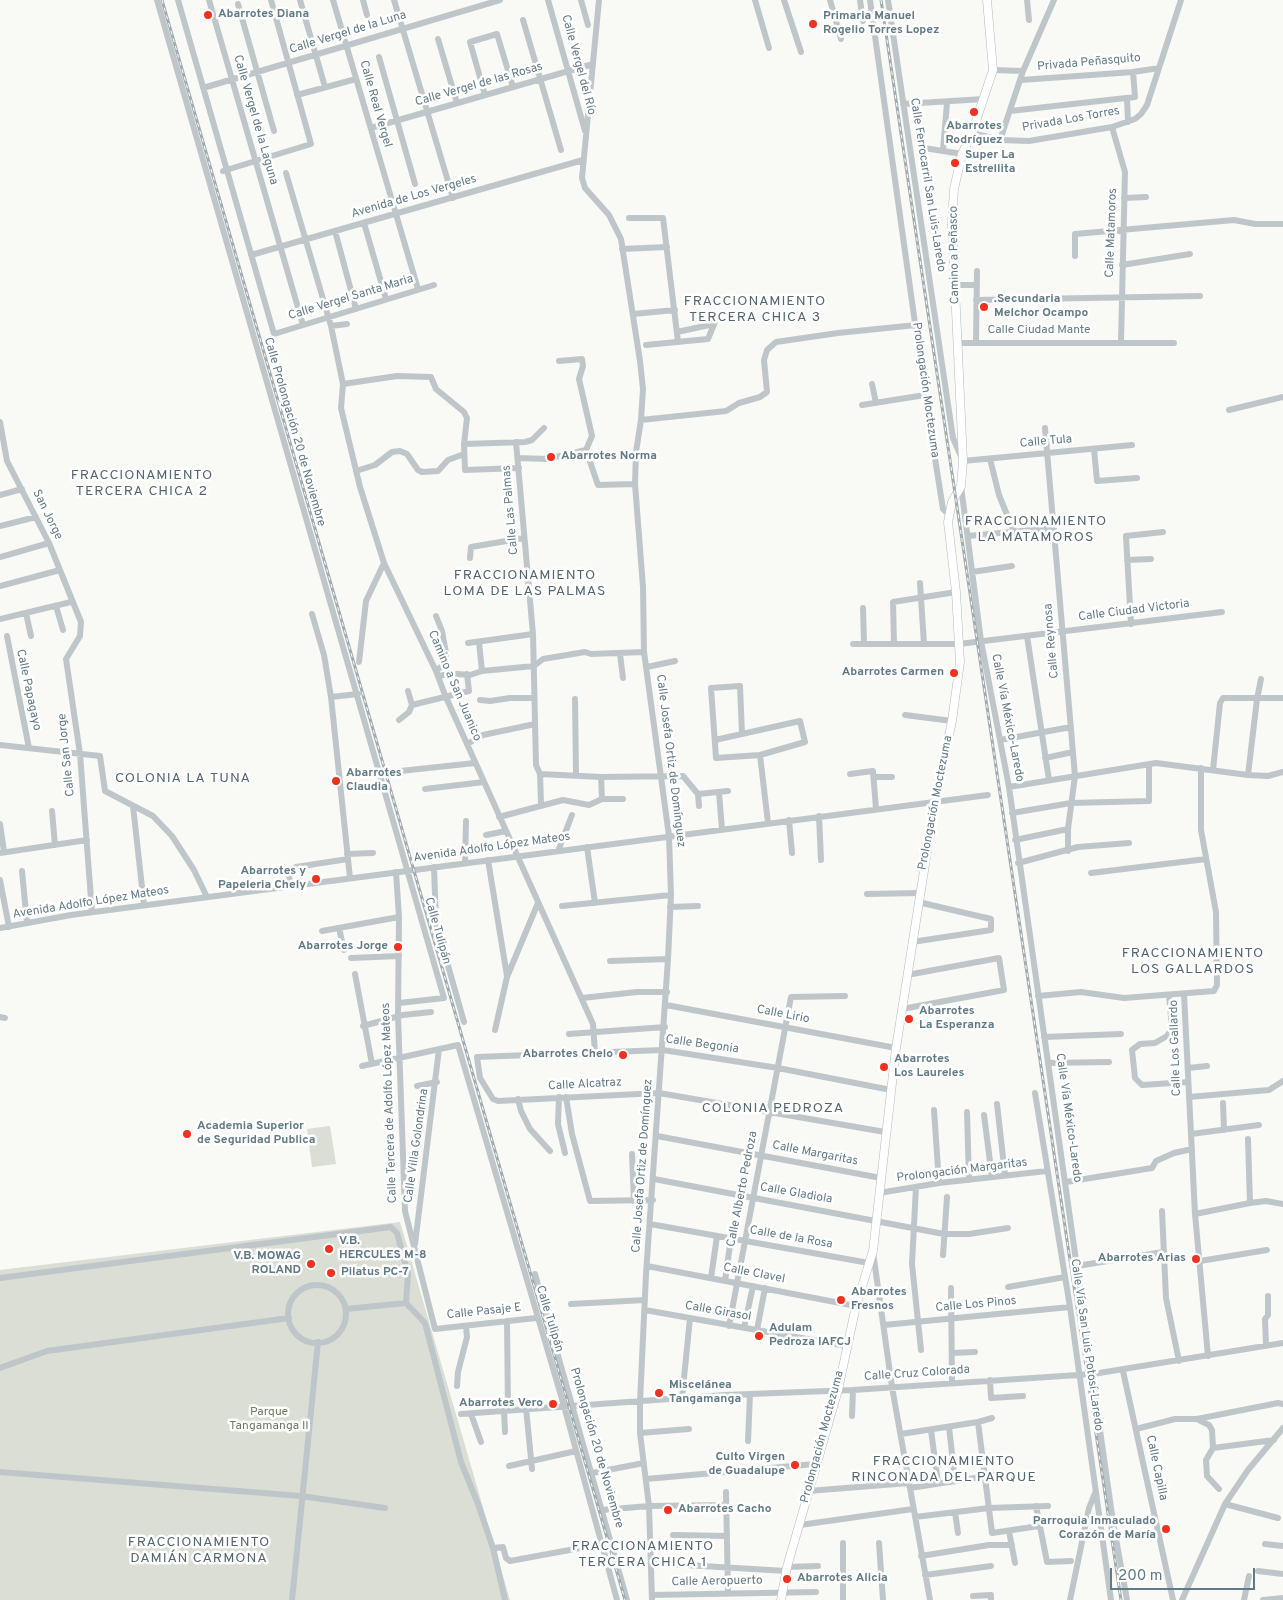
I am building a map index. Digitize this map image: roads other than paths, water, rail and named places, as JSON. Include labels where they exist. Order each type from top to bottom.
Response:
[{"type":"main road","name":"Camino a Peñasco","points":[[948,514],[961,486],[962,461],[952,224],[954,189],[962,154],[972,133],[993,70],[987,0]]},
{"type":"main road","name":"Prolongación Moctezuma","points":[[782,1596],[787,1569],[815,1464],[838,1390],[856,1306],[873,1251],[875,1220],[896,1048],[918,902],[952,721],[960,662],[956,592],[948,514]]},
{"type":"street","name":"Calle Prolongación 20 de Noviembre","points":[[157,0],[358,694],[406,871]]},
{"type":"street","name":"Calle Prolongación 20 de Noviembre","points":[[180,0],[225,170],[274,334]]},
{"type":"street","name":"Calle Vergel de la Laguna","points":[[209,0],[302,325]]},
{"type":"street","points":[[225,170],[311,144],[271,0]]},
{"type":"street","points":[[300,0],[325,87]]},
{"type":"street","name":"Calle Real Vergel","points":[[333,0],[418,289]]},
{"type":"street","points":[[363,0],[367,15]]},
{"type":"street","points":[[394,0],[453,198]]},
{"type":"street","name":"Calle Vergel de la Luna","points":[[203,88],[500,0]]},
{"type":"street","name":"Calle Vergel del Río","points":[[548,0],[586,135]]},
{"type":"street","points":[[581,0],[588,25]]},
{"type":"street","name":"Calle Josefa Ortiz de Domínguez","points":[[599,0],[583,160],[583,184],[612,221],[619,234],[642,375],[641,420],[634,484],[643,587],[644,652],[669,836],[671,895],[665,1027],[658,1093],[657,1136],[647,1266],[640,1402],[640,1433],[649,1506],[652,1597]]},
{"type":"street","points":[[755,0],[770,48]]},
{"type":"street","points":[[784,0],[801,52]]},
{"type":"street","points":[[830,0],[841,39]]},
{"type":"street","points":[[860,0],[862,18],[871,13]]},
{"type":"street","name":"Prolongación Moctezuma","points":[[870,0],[925,395],[943,510],[948,514]]},
{"type":"street","name":"Calle Ferrocarril San Luis-Laredo","points":[[888,0],[953,438],[962,461]]},
{"type":"street","points":[[1027,0],[1029,20]]},
{"type":"street","points":[[1000,140],[1023,71],[1054,0]]},
{"type":"street","points":[[1159,68],[1181,0]]},
{"type":"street","points":[[238,4],[274,131]]},
{"type":"street","points":[[523,20],[561,150]]},
{"type":"street","points":[[485,95],[470,42],[497,34],[513,87]]},
{"type":"street","points":[[438,39],[457,103]]},
{"type":"street","points":[[379,57],[415,184]]},
{"type":"street","name":"Calle Vergel de las Rosas","points":[[371,128],[593,64]]},
{"type":"street","name":"Privada Peñasquito","points":[[1021,80],[1133,72],[1159,68]]},
{"type":"street","name":"Privada Los Torres","points":[[972,133],[1000,140],[1029,141],[1112,127],[1128,122],[1141,114],[1159,68]]},
{"type":"street","points":[[993,70],[1023,71]]},
{"type":"street","points":[[1010,111],[1135,97],[1133,72]]},
{"type":"street","points":[[297,95],[356,78]]},
{"type":"street","points":[[1127,98],[1128,122]]},
{"type":"street","points":[[903,104],[947,103],[984,99]]},
{"type":"street","points":[[943,150],[947,103]]},
{"type":"street","name":"Calle Matamoros","points":[[1112,127],[1125,172],[1122,230],[1121,342]]},
{"type":"street","points":[[924,148],[962,154]]},
{"type":"street","name":"Avenida de Los Vergeles","points":[[251,255],[583,160]]},
{"type":"street","name":"Camino a San Juanico","points":[[286,173],[331,326],[343,384],[341,408],[356,471],[384,563],[437,673],[499,817],[582,998],[595,1032],[595,1053]]},
{"type":"street","points":[[1124,198],[1146,196]]},
{"type":"street","points":[[629,218],[663,218],[678,342]]},
{"type":"street","points":[[1076,256],[1075,234],[1234,220],[1256,224],[1283,224]]},
{"type":"street","points":[[364,223],[386,299]]},
{"type":"street","points":[[335,232],[356,309]]},
{"type":"street","points":[[622,250],[666,246]]},
{"type":"street","points":[[1122,265],[1190,254]]},
{"type":"street","points":[[976,342],[977,271]]},
{"type":"street","points":[[955,284],[977,285]]},
{"type":"street","name":"Calle Vergel Santa Maria","points":[[274,334],[434,285]]},
{"type":"street","points":[[976,300],[1200,296]]},
{"type":"street","points":[[633,314],[674,310]]},
{"type":"street","points":[[646,345],[708,339],[715,320],[677,332]]},
{"type":"street","points":[[331,326],[347,324]]},
{"type":"street","points":[[641,420],[726,411],[739,403],[760,397],[767,392],[764,360],[767,350],[776,342],[916,325]]},
{"type":"street","name":"Calle Ciudad Mante","points":[[957,343],[1174,343]]},
{"type":"street","points":[[559,361],[582,359],[583,366],[579,379],[592,436],[586,450],[598,485],[634,484]]},
{"type":"street","points":[[343,384],[397,376],[431,377],[436,389],[464,412],[467,429],[464,444],[466,470],[519,468]]},
{"type":"street","points":[[872,384],[876,403]]},
{"type":"street","points":[[862,405],[925,395]]},
{"type":"street","points":[[1229,410],[1283,397]]},
{"type":"street","points":[[0,422],[1,438]]},
{"type":"street","points":[[464,444],[532,440],[544,428]]},
{"type":"street","name":"Calle Reynosa","points":[[1045,428],[1075,776],[1068,829],[1068,851]]},
{"type":"street","name":"San Jorge","points":[[1,438],[3,462],[22,489],[49,543],[71,602]]},
{"type":"street","name":"Calle Las Palmas","points":[[516,442],[533,634],[536,765],[540,774],[541,804]]},
{"type":"street","name":"Calle Tula","points":[[962,461],[1132,445]]},
{"type":"street","points":[[1094,449],[1097,481],[1137,478]]},
{"type":"street","points":[[518,458],[547,460],[586,450]]},
{"type":"street","points":[[356,471],[375,465],[392,452],[400,451],[407,454],[418,470],[422,472],[438,471],[448,460],[464,454]]},
{"type":"street","points":[[990,459],[999,496],[1014,532]]},
{"type":"street","points":[[961,486],[968,536],[1054,528]]},
{"type":"street","points":[[0,495],[22,489]]},
{"type":"street","points":[[0,526],[36,517]]},
{"type":"street","points":[[1131,624],[1126,536],[1163,532]]},
{"type":"street","name":"Calle Vía México-Laredo","points":[[968,536],[981,641],[1008,787],[1127,1600]]},
{"type":"street","points":[[470,558],[471,547],[524,538]]},
{"type":"street","points":[[0,557],[49,543]]},
{"type":"street","points":[[1127,560],[1151,559]]},
{"type":"street","points":[[360,662],[368,595],[384,563]]},
{"type":"street","points":[[972,572],[1012,566]]},
{"type":"street","points":[[0,586],[60,570]]},
{"type":"street","points":[[920,583],[924,644]]},
{"type":"street","points":[[894,644],[893,602],[956,592]]},
{"type":"street","points":[[0,620],[71,602]]},
{"type":"street","name":"Calle San Jorge","points":[[71,602],[81,622],[80,636],[66,659],[80,754],[92,912]]},
{"type":"street","points":[[56,606],[63,630]]},
{"type":"street","points":[[863,608],[864,644]]},
{"type":"street","name":"Calle Ciudad Victoria","points":[[853,644],[959,644],[1222,612]]},
{"type":"street","points":[[26,614],[31,636]]},
{"type":"street","points":[[312,614],[324,655],[331,697],[339,758],[342,811],[350,878]]},
{"type":"street","points":[[436,616],[442,631],[446,653],[445,663],[437,673]]},
{"type":"street","points":[[468,643],[533,634]]},
{"type":"street","name":"Calle Papagayo","points":[[7,636],[29,748]]},
{"type":"street","points":[[1026,636],[1049,780]]},
{"type":"street","points":[[479,642],[482,671]]},
{"type":"street","points":[[437,673],[467,674],[534,666],[543,659],[585,652],[620,654],[644,652]]},
{"type":"street","points":[[620,654],[623,678]]},
{"type":"street","points":[[647,667],[676,661]]},
{"type":"street","points":[[412,704],[469,691],[467,674]]},
{"type":"street","points":[[1248,775],[1257,699],[1262,679]]},
{"type":"street","points":[[715,740],[742,734],[800,721],[805,742],[760,755],[716,758],[711,688],[740,686],[742,734]]},
{"type":"street","points":[[399,720],[409,712],[412,704],[408,691]]},
{"type":"street","points":[[331,697],[358,694]]},
{"type":"street","points":[[480,700],[534,698]]},
{"type":"street","points":[[1213,770],[1220,704],[1223,698],[1283,698]]},
{"type":"street","points":[[575,699],[576,775]]},
{"type":"street","points":[[905,715],[952,721]]},
{"type":"street","points":[[467,744],[483,735],[535,724]]},
{"type":"street","points":[[1000,740],[1071,727]]},
{"type":"street","points":[[0,745],[100,756],[105,791],[153,816],[172,836],[194,870],[207,897]]},
{"type":"street","points":[[1045,758],[1073,752]]},
{"type":"street","points":[[760,755],[768,823]]},
{"type":"street","points":[[391,772],[475,763]]},
{"type":"street","points":[[1008,787],[1156,763],[1248,775],[1268,776],[1283,772]]},
{"type":"street","points":[[1012,814],[1071,803],[1148,801],[1149,764]]},
{"type":"street","name":"Calle Los Gallardo","points":[[1201,768],[1201,830],[1216,912],[1217,985],[1214,991],[1209,994],[1184,994],[1195,1214],[1208,1356]]},
{"type":"street","points":[[850,774],[873,771],[876,809]]},
{"type":"street","points":[[540,774],[601,777],[661,775],[686,777],[693,790],[698,794],[728,792]]},
{"type":"street","points":[[601,777],[602,799]]},
{"type":"street","points":[[874,777],[892,777]]},
{"type":"street","points":[[425,790],[484,782]]},
{"type":"street","points":[[719,793],[722,829]]},
{"type":"street","points":[[698,794],[699,806]]},
{"type":"street","name":"Avenida Adolfo López Mateos","points":[[0,928],[144,905],[988,795]]},
{"type":"street","points":[[499,817],[541,804],[566,799],[589,805],[602,799],[623,799]]},
{"type":"street","points":[[133,806],[144,905]]},
{"type":"street","points":[[52,810],[55,845]]},
{"type":"street","points":[[558,851],[572,815]]},
{"type":"street","points":[[819,816],[821,860]]},
{"type":"street","points":[[789,820],[792,853]]},
{"type":"street","points":[[465,863],[466,821]]},
{"type":"street","points":[[0,824],[2,852],[86,840]]},
{"type":"street","points":[[1015,840],[1068,829]]},
{"type":"street","points":[[486,835],[506,831]]},
{"type":"street","points":[[1018,863],[1078,847],[1130,843]]},
{"type":"street","points":[[587,847],[596,903]]},
{"type":"street","points":[[290,886],[289,872],[291,869],[347,856],[373,853]]},
{"type":"street","points":[[1091,873],[1206,859]]},
{"type":"street","points":[[488,860],[507,977]]},
{"type":"street","points":[[434,867],[436,923],[464,1022]]},
{"type":"street","points":[[22,871],[27,923]]},
{"type":"street","name":"Calle Tulipán","points":[[399,1003],[444,998],[412,884],[406,871]]},
{"type":"street","name":"Calle Tercera de Adolfo López Mateos","points":[[396,872],[399,917],[398,1016],[404,1211],[415,1246],[435,1329]]},
{"type":"street","points":[[0,880],[9,927]]},
{"type":"street","points":[[867,894],[920,893]]},
{"type":"street","points":[[562,906],[671,895]]},
{"type":"street","points":[[912,942],[991,930],[991,919],[918,902]]},
{"type":"street","points":[[495,1030],[507,977],[538,903]]},
{"type":"street","points":[[670,907],[698,906]]},
{"type":"street","points":[[322,931],[399,917]]},
{"type":"street","points":[[339,928],[344,950]]},
{"type":"street","points":[[351,958],[399,956]]},
{"type":"street","points":[[902,1009],[1004,990],[999,958],[907,975]]},
{"type":"street","points":[[610,961],[668,959]]},
{"type":"street","points":[[355,974],[363,1026],[372,1064]]},
{"type":"street","points":[[582,998],[637,992],[667,992]]},
{"type":"street","points":[[1038,996],[1081,992],[1124,998],[1184,994]]},
{"type":"street","points":[[1169,995],[1172,1028],[1167,1036],[1155,1043],[1140,1044],[1132,1050],[1134,1078],[1142,1085],[1188,1082]]},
{"type":"street","name":"Calle Alberto Pedroza","points":[[729,1326],[791,997],[845,996]]},
{"type":"street","name":"Calle Lirio","points":[[666,1005],[896,1048]]},
{"type":"street","points":[[363,1026],[398,1016],[431,1012]]},
{"type":"street","points":[[569,1034],[665,1027]]},
{"type":"street","points":[[1044,1036],[1121,1034]]},
{"type":"street","name":"Calle Tulipán","points":[[440,1049],[458,1045],[536,1318],[564,1406],[617,1600]]},
{"type":"street","points":[[362,1066],[440,1049]]},
{"type":"street","name":"Calle Villa Golondrina","points":[[415,1246],[440,1049]]},
{"type":"street","name":"Calle Begonia","points":[[493,1100],[480,1078],[477,1058],[663,1050],[778,1068],[891,1090]]},
{"type":"street","points":[[1048,1063],[1109,1062]]},
{"type":"street","points":[[1188,1068],[1207,1066]]},
{"type":"street","points":[[1189,1097],[1269,1090],[1283,1081]]},
{"type":"street","points":[[417,1086],[436,1082]]},
{"type":"street","name":"Calle Alcatraz","points":[[493,1100],[658,1093],[886,1132]]},
{"type":"street","name":"Calle Vía San Luis Potosí-Laredo","points":[[1035,1093],[1070,1307],[1111,1600]]},
{"type":"street","points":[[562,1097],[558,1124],[565,1153]]},
{"type":"street","points":[[562,1097],[587,1198],[590,1201],[652,1200]]},
{"type":"street","points":[[518,1099],[521,1112],[530,1129],[550,1151]]},
{"type":"street","points":[[1223,1103],[1224,1130]]},
{"type":"street","points":[[997,1104],[1005,1175]]},
{"type":"street","points":[[934,1110],[939,1183]]},
{"type":"street","points":[[967,1112],[969,1180]]},
{"type":"street","points":[[984,1116],[992,1177]]},
{"type":"street","points":[[1192,1134],[1259,1126]]},
{"type":"street","name":"Calle Margaritas","points":[[657,1136],[881,1178]]},
{"type":"street","points":[[1248,1139],[1250,1203]]},
{"type":"street","points":[[1066,1182],[1152,1168],[1156,1161],[1174,1153],[1192,1149]]},
{"type":"street","points":[[632,1154],[634,1200]]},
{"type":"street","name":"Prolongación Margaritas","points":[[879,1193],[939,1183],[1047,1171]]},
{"type":"street","name":"Calle Gladiola","points":[[654,1179],[944,1234],[969,1234],[1008,1228]]},
{"type":"street","points":[[916,1187],[912,1228],[912,1264],[921,1350]]},
{"type":"street","points":[[943,1256],[947,1197]]},
{"type":"street","points":[[1195,1214],[1266,1201],[1283,1204]]},
{"type":"street","points":[[1162,1211],[1166,1298],[1179,1361]]},
{"type":"street","name":"Calle de la Rosa","points":[[650,1224],[868,1263]]},
{"type":"street","points":[[0,1278],[391,1227],[397,1233],[408,1274],[406,1302],[425,1323],[461,1462],[493,1548],[505,1600]]},
{"type":"street","points":[[711,1278],[717,1236]]},
{"type":"street","points":[[725,1280],[731,1238]]},
{"type":"street","points":[[1200,1261],[1267,1250]]},
{"type":"street","points":[[873,1251],[892,1387],[930,1600]]},
{"type":"street","points":[[1078,1266],[1164,1252]]},
{"type":"street","name":"Calle Clavel","points":[[647,1266],[856,1306]]},
{"type":"street","name":"Prolongación 20 de Noviembre","points":[[535,1274],[628,1600]]},
{"type":"street","points":[[1008,1287],[1065,1277]]},
{"type":"street","points":[[313,1285],[323,1285],[333,1289],[344,1302],[346,1309],[345,1322],[340,1331],[333,1338],[318,1342],[308,1341],[300,1336],[293,1329],[289,1318],[291,1303],[296,1294],[304,1288],[313,1285]]},
{"type":"street","points":[[744,1328],[753,1286]]},
{"type":"street","points":[[756,1330],[765,1288]]},
{"type":"street","points":[[951,1288],[952,1382]]},
{"type":"street","points":[[1266,1346],[1265,1320],[1268,1315],[1268,1296]]},
{"type":"street","points":[[571,1304],[645,1300]]},
{"type":"street","points":[[346,1309],[406,1302]]},
{"type":"street","name":"Calle Los Pinos","points":[[884,1325],[1070,1307]]},
{"type":"street","name":"Calle Girasol","points":[[645,1310],[846,1346]]},
{"type":"street","points":[[0,1368],[47,1351],[289,1318]]},
{"type":"street","name":"Calle Pasaje E","points":[[435,1329],[536,1318]]},
{"type":"street","points":[[682,1398],[690,1318]]},
{"type":"street","points":[[505,1432],[507,1321]]},
{"type":"street","points":[[458,1386],[458,1372],[466,1337],[466,1326]]},
{"type":"street","points":[[292,1600],[318,1342]]},
{"type":"street","name":"Calle Cruz Colorada","points":[[460,1414],[682,1398],[853,1390],[1093,1374],[1283,1343]]},
{"type":"street","points":[[952,1353],[975,1352]]},
{"type":"street","name":"Calle Capilla","points":[[1123,1370],[1173,1600]]},
{"type":"street","points":[[990,1380],[992,1398],[1023,1396]]},
{"type":"street","points":[[852,1416],[853,1390]]},
{"type":"street","points":[[748,1441],[750,1394]]},
{"type":"street","points":[[1136,1429],[1175,1419],[1197,1419],[1278,1403],[1283,1404]]},
{"type":"street","points":[[526,1408],[532,1469]]},
{"type":"street","points":[[472,1414],[481,1442]]},
{"type":"street","points":[[901,1434],[978,1422],[992,1418]]},
{"type":"street","points":[[1197,1419],[1209,1425],[1213,1448],[1206,1460],[1207,1476],[1219,1489]]},
{"type":"street","points":[[978,1422],[992,1533],[1039,1526]]},
{"type":"street","points":[[949,1427],[955,1480]]},
{"type":"street","points":[[1182,1600],[1225,1504],[1248,1470],[1283,1428]]},
{"type":"street","points":[[640,1433],[689,1429]]},
{"type":"street","points":[[931,1430],[938,1484]]},
{"type":"street","points":[[1213,1448],[1274,1440]]},
{"type":"street","points":[[509,1466],[576,1451]]},
{"type":"street","points":[[592,1473],[644,1463]]},
{"type":"street","points":[[646,1479],[815,1464]]},
{"type":"street","points":[[0,1472],[301,1496],[385,1508]]},
{"type":"street","points":[[808,1491],[938,1484],[1001,1474]]},
{"type":"street","points":[[726,1492],[728,1593]]},
{"type":"street","points":[[1070,1600],[1089,1508],[1095,1492]]},
{"type":"street","points":[[1225,1504],[1278,1518]]},
{"type":"street","points":[[602,1510],[649,1506],[726,1505]]},
{"type":"street","points":[[1036,1506],[1047,1562],[1072,1561]]},
{"type":"street","points":[[915,1517],[988,1508],[1048,1506]]},
{"type":"street","points":[[800,1525],[913,1508]]},
{"type":"street","points":[[955,1512],[958,1533]]},
{"type":"street","points":[[1009,1531],[1015,1563]]},
{"type":"street","points":[[673,1535],[727,1536]]},
{"type":"street","points":[[843,1543],[843,1600]]},
{"type":"street","points":[[879,1543],[883,1600]]},
{"type":"street","points":[[493,1548],[503,1547],[506,1558],[510,1561],[602,1544]]},
{"type":"street","points":[[1265,1544],[1283,1546]]},
{"type":"street","points":[[921,1556],[989,1545],[1012,1545]]},
{"type":"street","points":[[652,1562],[787,1569],[818,1566]]},
{"type":"street","points":[[925,1575],[991,1566]]},
{"type":"street","points":[[1258,1571],[1283,1574]]},
{"type":"street","points":[[1244,1600],[1250,1576]]},
{"type":"street","name":"Calle Aeropuerto","points":[[652,1597],[688,1598],[728,1593],[782,1596],[816,1592]]},
{"type":"street","points":[[973,1596],[991,1595],[991,1600]]},
{"type":"street","points":[[1263,1600],[1283,1598]]},
{"type":"railway","points":[[162,0],[625,1600]]},
{"type":"railway","points":[[881,0],[1121,1600]]},
{"type":"place","name":"Abarrotes Diana","points":[[208,15]]},
{"type":"place","name":"Primaria Manuel Rogelio Torres Lopez","points":[[813,24]]},
{"type":"place","name":"Abarrotes Rodríguez","points":[[974,112]]},
{"type":"place","name":"Super La Estrellita","points":[[955,163]]},
{"type":"place","name":".Secundaria Melchor Ocampo","points":[[984,307]]},
{"type":"place","name":"Abarrotes Norma","points":[[551,457]]},
{"type":"place","name":"Abarrotes Carmen","points":[[954,673]]},
{"type":"place","name":"Abarrotes Claudia","points":[[336,781]]},
{"type":"place","name":"Abarrotes y Papeleria Chely","points":[[316,879]]},
{"type":"place","name":"Abarrotes Jorge","points":[[398,947]]},
{"type":"place","name":"Abarrotes La Esperanza","points":[[909,1019]]},
{"type":"place","name":"Abarrotes Chelo","points":[[623,1055]]},
{"type":"place","name":"Abarrotes Los Laureles","points":[[884,1067]]},
{"type":"place","name":"Academia Superior de Seguridad Publica","points":[[187,1134]]},
{"type":"place","name":"V.B. HERCULES M-8","points":[[329,1249]]},
{"type":"place","name":"Abarrotes Arias","points":[[1196,1259]]},
{"type":"place","name":"V.B. MOWAG ROLAND","points":[[311,1264]]},
{"type":"place","name":"Pilatus PC-7","points":[[331,1273]]},
{"type":"place","name":"Abarrotes Fresnos","points":[[841,1300]]},
{"type":"place","name":"Adulam Pedroza IAFCJ","points":[[759,1336]]},
{"type":"place","name":"Miscelánea Tangamanga","points":[[659,1393]]},
{"type":"place","name":"Abarrotes Vero","points":[[553,1404]]},
{"type":"place","name":"Culto Virgen de Guadalupe","points":[[795,1465]]},
{"type":"place","name":"Abarrotes Cacho","points":[[668,1510]]},
{"type":"place","name":"Parroquia Inmaculado Corazón de María","points":[[1166,1529]]},
{"type":"place","name":"Abarrotes Alicia","points":[[787,1579]]},
{"type":"district","name":"FRACCIONAMIENTO TERCERA CHICA 3","points":[[755,310]]},
{"type":"district","name":"FRACCIONAMIENTO TERCERA CHICA 2","points":[[142,484]]},
{"type":"district","name":"FRACCIONAMIENTO LA MATAMOROS","points":[[1036,530]]},
{"type":"district","name":"FRACCIONAMIENTO LOMA DE LAS PALMAS","points":[[525,584]]},
{"type":"district","name":"COLONIA LA TUNA","points":[[183,779]]},
{"type":"district","name":"FRACCIONAMIENTO LOS GALLARDOS","points":[[1193,962]]},
{"type":"district","name":"COLONIA PEDROZA","points":[[773,1109]]},
{"type":"district","name":"FRACCIONAMIENTO RINCONADA DEL PARQUE","points":[[944,1470]]},
{"type":"district","name":"FRACCIONAMIENTO DAMIÁN CARMONA","points":[[199,1552]]},
{"type":"district","name":"FRACCIONAMIENTO TERCERA CHICA 1","points":[[643,1555]]},
{"type":"park label","name":"Parque Tangamanga II","points":[[269,1420]]}]
